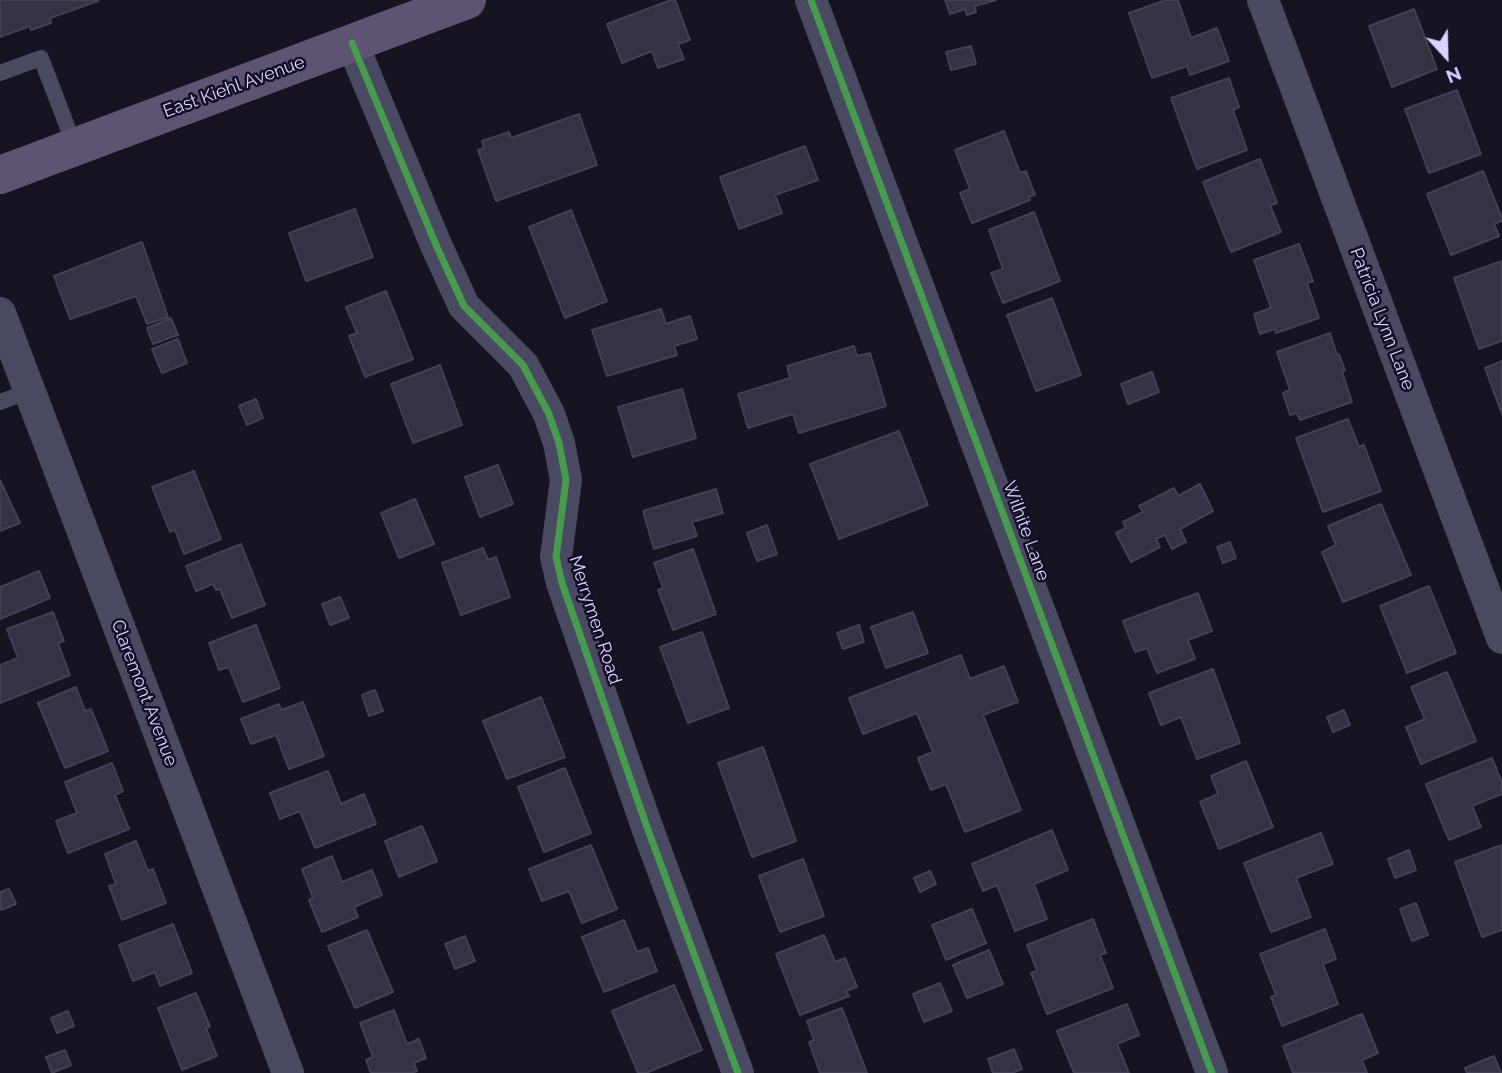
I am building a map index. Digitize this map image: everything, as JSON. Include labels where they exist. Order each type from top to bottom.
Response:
[{"type":"main road","name":"East Kiehl Avenue","points":[[0,175],[467,0]]},
{"type":"street","name":"Wilhite Lane","points":[[811,0],[1212,1073]]},
{"type":"street","name":"Patricia Lynn Lane","points":[[1263,0],[1502,638]]},
{"type":"street","name":"Merrymen Road","points":[[352,43],[464,306],[523,365],[549,414],[559,443],[566,480],[556,557],[562,583],[647,828],[738,1073]]},
{"type":"street","name":"Claremont Avenue","points":[[0,313],[288,1073]]},
{"type":"lane","points":[[0,74],[41,58],[75,147]]},
{"type":"lane","points":[[0,402],[30,391]]},
{"type":"building","points":[[0,0],[98,1],[50,18],[51,23],[31,30],[30,26],[0,37]]},
{"type":"building","points":[[675,0],[690,40],[678,44],[684,59],[658,68],[652,51],[622,63],[607,24]]},
{"type":"building","points":[[945,0],[996,0],[975,6],[976,12],[967,15],[965,9],[950,14]]},
{"type":"building","points":[[1166,0],[1178,0],[1191,38],[1217,28],[1229,61],[1190,75],[1187,66],[1152,78],[1129,13]]},
{"type":"building","points":[[1414,9],[1437,69],[1392,87],[1369,26]]},
{"type":"building","points":[[971,46],[976,64],[951,70],[946,52]]},
{"type":"building","points":[[1229,78],[1239,107],[1233,110],[1247,150],[1197,169],[1171,98]]},
{"type":"building","points":[[1457,90],[1481,154],[1429,173],[1405,109]]},
{"type":"building","points":[[579,114],[597,165],[496,201],[478,150],[484,148],[482,141],[509,132],[511,138]]},
{"type":"building","points":[[1004,131],[1020,173],[1026,171],[1035,195],[1028,197],[1030,200],[972,223],[960,193],[970,189],[955,150]]},
{"type":"building","points":[[805,146],[818,180],[775,195],[782,213],[739,229],[720,177]]},
{"type":"building","points":[[1260,159],[1277,203],[1270,205],[1281,232],[1231,252],[1203,182]]},
{"type":"building","points":[[1483,171],[1502,218],[1502,221],[1494,224],[1499,236],[1451,255],[1427,194]]},
{"type":"building","points":[[355,209],[373,257],[306,281],[289,233]]},
{"type":"building","points":[[571,210],[607,301],[565,318],[529,227]]},
{"type":"building","points":[[1034,212],[1060,281],[1003,303],[991,273],[1003,269],[989,230]]},
{"type":"building","points":[[142,242],[168,317],[147,324],[136,296],[70,319],[54,276]]},
{"type":"building","points":[[1299,244],[1313,281],[1307,283],[1319,318],[1276,333],[1275,329],[1260,334],[1254,314],[1271,308],[1254,260]]},
{"type":"building","points":[[1502,261],[1502,341],[1479,349],[1454,278]]},
{"type":"building","points":[[386,291],[413,359],[365,377],[349,336],[357,333],[346,307]]},
{"type":"building","points":[[1052,298],[1081,375],[1036,391],[1007,315]]},
{"type":"building","points":[[661,309],[666,324],[690,316],[697,339],[674,346],[677,355],[607,376],[592,330]]},
{"type":"building","points":[[171,318],[178,335],[153,344],[147,328]]},
{"type":"building","points":[[1330,333],[1345,370],[1342,372],[1352,402],[1300,420],[1297,413],[1290,415],[1283,393],[1290,390],[1277,352]]},
{"type":"building","points":[[178,339],[187,363],[162,373],[152,349]]},
{"type":"building","points":[[854,346],[857,356],[870,353],[886,406],[799,433],[793,414],[748,428],[738,394],[790,378],[787,366]]},
{"type":"building","points":[[1502,361],[1502,414],[1485,368]]},
{"type":"building","points":[[440,365],[462,425],[413,443],[391,384]]},
{"type":"building","points":[[1152,372],[1159,392],[1128,404],[1121,384]]},
{"type":"building","points":[[682,389],[696,438],[633,457],[618,407]]},
{"type":"building","points":[[256,399],[263,418],[247,425],[239,406]]},
{"type":"building","points":[[1348,419],[1359,447],[1364,445],[1381,491],[1323,512],[1296,438]]},
{"type":"building","points":[[899,431],[928,505],[839,539],[810,464]]},
{"type":"building","points":[[498,465],[513,504],[480,517],[465,477]]},
{"type":"building","points":[[194,471],[221,539],[184,554],[175,530],[170,532],[152,487]]},
{"type":"building","points":[[0,480],[20,523],[0,531]]},
{"type":"building","points":[[1200,484],[1213,511],[1180,529],[1186,542],[1172,549],[1165,535],[1156,539],[1160,547],[1131,562],[1116,533],[1126,528],[1123,522],[1143,512],[1139,506],[1174,488],[1178,496]]},
{"type":"building","points":[[716,489],[723,513],[692,522],[697,536],[654,549],[643,511]]},
{"type":"building","points":[[415,499],[434,544],[399,558],[381,513]]},
{"type":"building","points":[[1381,504],[1411,575],[1343,602],[1322,552],[1336,545],[1328,526]]},
{"type":"building","points":[[767,525],[777,554],[757,561],[747,533]]},
{"type":"building","points":[[1230,542],[1236,558],[1223,563],[1217,547]]},
{"type":"building","points":[[241,544],[265,605],[232,618],[220,589],[216,590],[213,584],[196,591],[186,566]]},
{"type":"building","points":[[483,548],[488,560],[496,557],[510,597],[461,615],[442,563]]},
{"type":"building","points":[[693,549],[716,614],[673,630],[658,590],[663,588],[654,563]]},
{"type":"building","points":[[39,571],[50,598],[0,619],[0,587]]},
{"type":"building","points":[[1429,586],[1456,653],[1407,673],[1380,606]]},
{"type":"building","points":[[1198,593],[1212,631],[1188,640],[1195,659],[1157,673],[1147,648],[1135,652],[1123,621]]},
{"type":"building","points":[[340,597],[349,618],[330,625],[322,604]]},
{"type":"building","points":[[53,612],[64,641],[58,643],[70,675],[0,703],[0,665],[18,658],[7,629]]},
{"type":"building","points":[[913,612],[928,653],[886,668],[871,627]]},
{"type":"building","points":[[256,625],[280,688],[243,702],[229,667],[219,670],[209,643]]},
{"type":"building","points":[[859,625],[864,642],[843,649],[837,633]]},
{"type":"building","points":[[702,632],[729,708],[688,723],[660,647]]},
{"type":"building","points":[[961,655],[970,679],[1004,666],[1018,702],[983,715],[1021,810],[965,832],[946,784],[931,790],[918,758],[933,752],[917,713],[863,734],[849,698]]},
{"type":"building","points":[[1213,669],[1240,743],[1197,759],[1181,717],[1161,725],[1149,693]]},
{"type":"building","points":[[1447,672],[1476,741],[1421,764],[1406,727],[1425,719],[1411,687]]},
{"type":"building","points":[[76,687],[85,711],[91,709],[108,751],[65,768],[38,703]]},
{"type":"building","points":[[375,690],[383,711],[369,716],[362,695]]},
{"type":"building","points":[[541,697],[565,757],[507,779],[483,721]]},
{"type":"building","points":[[303,702],[324,756],[289,769],[276,735],[251,744],[241,719],[279,704],[281,710]]},
{"type":"building","points":[[1344,710],[1350,725],[1333,732],[1327,717]]},
{"type":"building","points":[[763,747],[796,841],[752,857],[718,763]]},
{"type":"building","points":[[1492,758],[1502,783],[1502,794],[1472,806],[1481,827],[1449,840],[1426,784]]},
{"type":"building","points":[[1246,761],[1273,827],[1219,849],[1200,802],[1218,794],[1211,776]]},
{"type":"building","points":[[112,763],[123,791],[115,795],[129,829],[68,853],[56,821],[77,813],[65,782]]},
{"type":"building","points":[[565,768],[591,833],[544,852],[518,787]]},
{"type":"building","points":[[328,771],[341,804],[364,794],[376,824],[315,848],[300,811],[280,819],[270,793]]},
{"type":"building","points":[[422,826],[437,861],[399,877],[385,841]]},
{"type":"building","points":[[1052,830],[1068,870],[1034,884],[1047,919],[1015,931],[997,885],[983,891],[972,864]]},
{"type":"building","points":[[1321,833],[1333,864],[1296,878],[1311,917],[1271,932],[1244,863]]},
{"type":"building","points":[[136,841],[148,871],[153,869],[166,903],[122,920],[109,886],[116,884],[105,854]]},
{"type":"building","points":[[591,845],[617,909],[582,923],[569,891],[542,901],[529,869]]},
{"type":"building","points":[[1502,845],[1502,930],[1482,937],[1455,862]]},
{"type":"building","points":[[1409,850],[1416,870],[1395,878],[1388,859]]},
{"type":"building","points":[[332,856],[342,882],[372,870],[382,895],[354,907],[358,917],[322,932],[309,900],[313,898],[302,869]]},
{"type":"building","points":[[803,859],[824,916],[780,932],[759,876]]},
{"type":"building","points":[[930,871],[936,884],[920,892],[914,878]]},
{"type":"building","points":[[9,889],[16,904],[1,910],[0,892]]},
{"type":"building","points":[[1416,903],[1428,935],[1412,941],[1400,909]]},
{"type":"building","points":[[972,909],[986,943],[946,960],[932,925]]},
{"type":"building","points":[[1093,919],[1106,953],[1100,955],[1113,988],[1047,1014],[1031,973],[1037,971],[1027,945]]},
{"type":"building","points":[[624,920],[637,952],[648,948],[657,971],[604,992],[582,937]]},
{"type":"building","points":[[173,924],[192,973],[160,986],[155,972],[133,981],[119,945]]},
{"type":"building","points":[[1325,929],[1336,959],[1323,964],[1338,1004],[1282,1026],[1271,997],[1276,995],[1260,954]]},
{"type":"building","points":[[367,930],[393,992],[355,1008],[328,946]]},
{"type":"building","points":[[824,935],[835,962],[845,958],[857,987],[846,991],[849,996],[800,1015],[776,954]]},
{"type":"building","points":[[465,936],[475,961],[455,969],[445,944]]},
{"type":"building","points":[[989,950],[1003,984],[967,998],[953,965]]},
{"type":"building","points":[[940,983],[952,1011],[924,1022],[913,994]]},
{"type":"building","points":[[674,985],[702,1050],[646,1073],[638,1073],[612,1011]]},
{"type":"building","points":[[196,993],[210,1027],[206,1028],[217,1056],[182,1070],[158,1008]]},
{"type":"building","points":[[1127,1004],[1139,1035],[1117,1044],[1129,1073],[1074,1073],[1057,1031]]},
{"type":"building","points":[[842,1008],[867,1073],[820,1073],[809,1042],[814,1040],[807,1021]]},
{"type":"building","points":[[394,1010],[407,1044],[419,1039],[426,1058],[414,1063],[417,1071],[412,1073],[371,1073],[366,1060],[373,1057],[360,1023]]},
{"type":"building","points":[[68,1011],[74,1026],[57,1033],[51,1018]]},
{"type":"building","points":[[1362,1014],[1378,1053],[1362,1060],[1367,1073],[1293,1073],[1283,1046]]},
{"type":"building","points":[[1014,1049],[1022,1069],[1012,1073],[993,1073],[988,1059]]},
{"type":"building","points":[[65,1050],[71,1065],[52,1073],[46,1057]]},
{"type":"building","points":[[1494,1056],[1501,1073],[1467,1073],[1465,1068]]},
{"type":"cycle path","points":[[811,0],[1212,1073]]},
{"type":"cycle path","points":[[352,43],[464,306],[523,365],[549,414],[559,443],[566,480],[556,557],[562,583],[647,827],[738,1073]]}]
